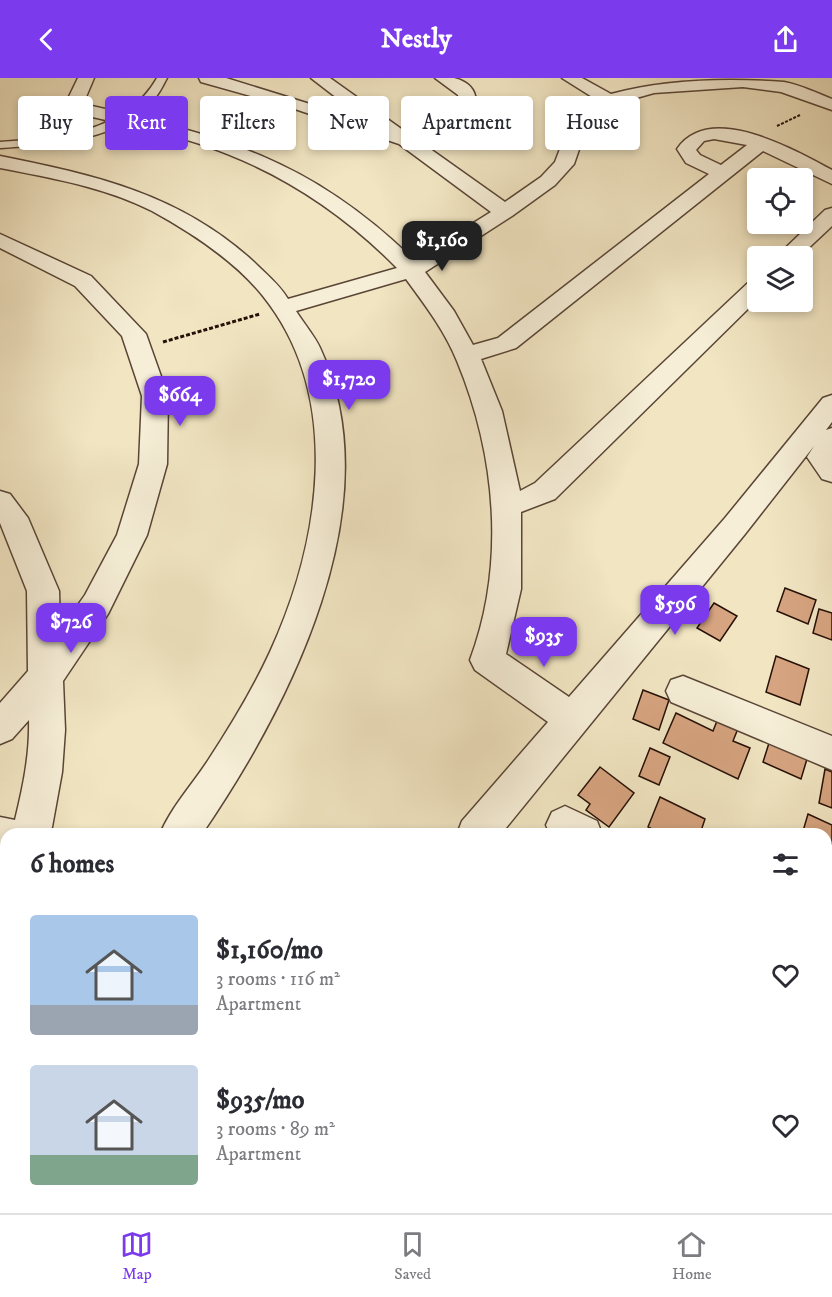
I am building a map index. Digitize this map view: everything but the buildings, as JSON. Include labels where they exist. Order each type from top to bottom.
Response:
[{"type":"street","points":[[87,78],[73,106],[105,114]]},
{"type":"street","points":[[207,78],[308,108]]},
{"type":"street","points":[[319,78],[344,96]]},
{"type":"street","points":[[443,78],[466,93],[467,96]]},
{"type":"street","points":[[570,78],[602,96]]},
{"type":"street","points":[[624,96],[653,88],[715,80],[765,84],[801,92],[829,104]]},
{"type":"street","points":[[188,135],[227,147],[297,178],[360,220],[413,270],[447,316],[468,355],[487,402],[495,433],[506,503],[504,602],[496,637],[487,660],[573,719]]},
{"type":"street","points":[[722,173],[693,159],[686,149],[688,144],[704,136],[713,135],[755,141],[832,178]]},
{"type":"street","points":[[468,355],[507,343],[722,173],[755,141]]},
{"type":"street","points":[[418,150],[504,212]]},
{"type":"street","points":[[285,307],[413,270],[548,181],[564,164],[569,150]]},
{"type":"street","points":[[0,162],[48,169],[102,183],[175,213],[238,255],[285,307],[313,363],[328,425],[330,478],[323,538],[300,619],[276,678],[242,741],[183,828]]},
{"type":"street","points":[[798,246],[832,214]]},
{"type":"street","points":[[0,240],[42,256],[84,281],[118,314],[139,348],[150,377],[157,420],[155,458],[149,489],[135,532],[104,596],[47,676],[0,728]]},
{"type":"street","points":[[506,503],[524,501],[545,491],[747,297]]},
{"type":"street","points":[[481,828],[735,526],[832,404]]},
{"type":"street","points":[[832,438],[821,457],[832,472]]},
{"type":"street","points":[[0,502],[17,527],[43,591],[47,676],[44,772],[19,828]]},
{"type":"street","points":[[683,691],[832,753]]},
{"type":"lane","points":[[151,96],[162,78]]},
{"type":"lane","points":[[0,145],[52,140],[105,125]]},
{"type":"path","points":[[755,141],[829,104]]},
{"type":"path","points":[[139,348],[285,307]]}]
